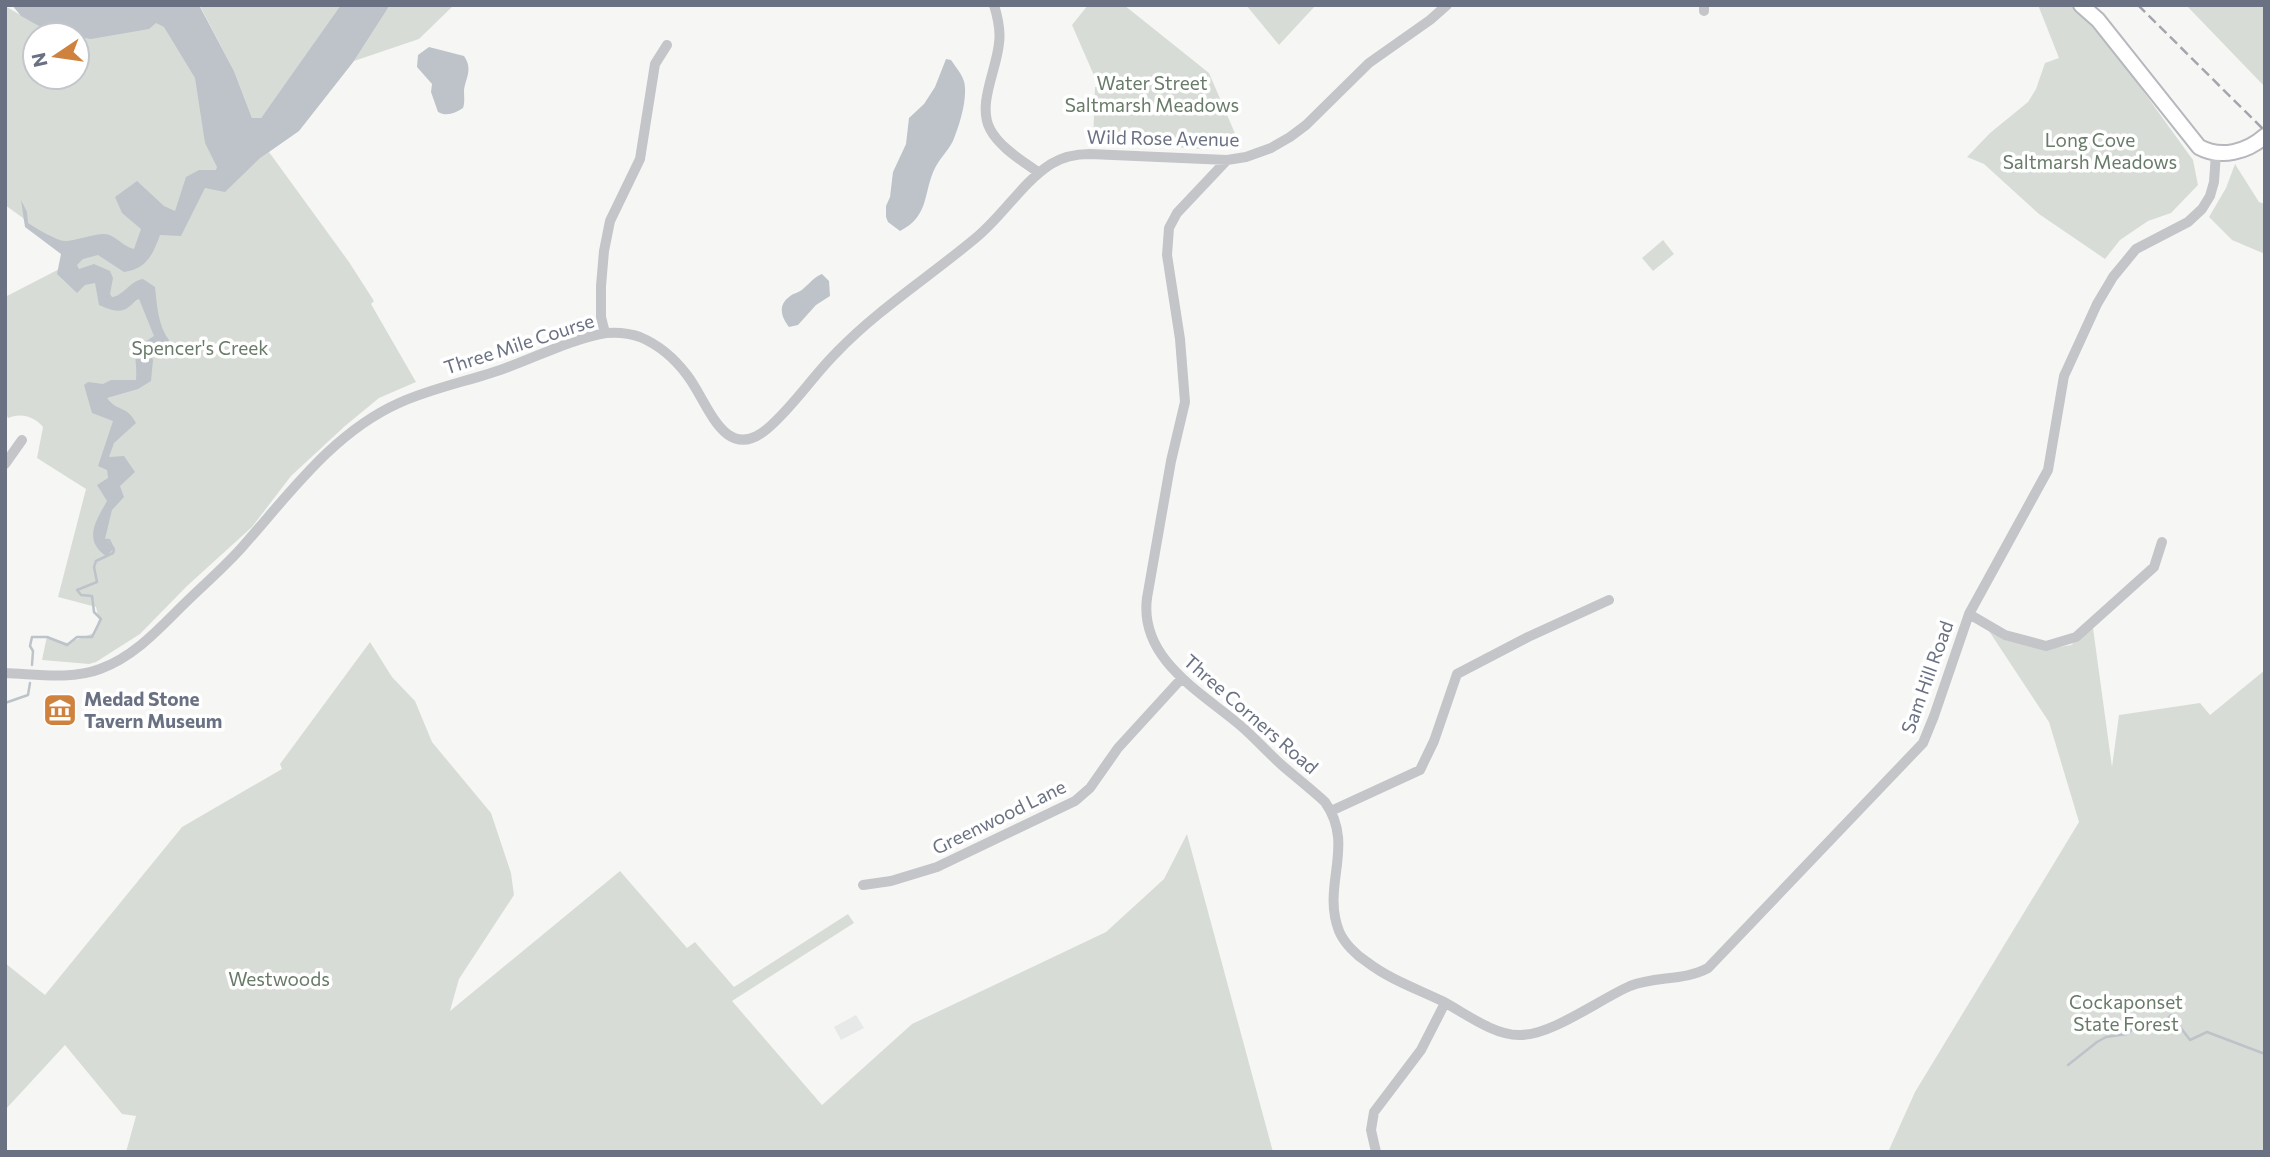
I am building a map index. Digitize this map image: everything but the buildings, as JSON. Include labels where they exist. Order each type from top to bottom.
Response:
[{"type":"main road","points":[[2081,5],[2116,42],[2192,140],[2207,151],[2216,153],[2241,150],[2265,136]]},
{"type":"street","points":[[994,5],[1000,36],[986,106],[987,121],[990,130],[1005,146],[1039,173]]},
{"type":"street","name":"Wild Rose Avenue","points":[[1039,173],[1061,158],[1079,154],[1227,160],[1256,154],[1290,137],[1360,71],[1447,5]]},
{"type":"street","points":[[605,334],[601,317],[600,286],[607,234],[610,221],[640,159],[655,64],[667,45]]},
{"type":"street","name":"Sam Hill Road","points":[[1445,1003],[1510,1034],[1528,1035],[1632,986],[1695,974],[1708,968],[1879,786],[1918,749],[1934,716],[1969,614],[2048,470],[2064,376],[2105,290],[2136,248],[2188,222],[2202,209],[2214,183],[2216,153]]},
{"type":"street","name":"Three Corners Road","points":[[1227,160],[1177,213],[1167,237],[1185,402],[1171,461],[1145,611],[1153,641],[1167,663],[1243,727],[1325,802],[1331,811],[1340,846],[1333,895],[1339,932],[1356,954],[1368,963],[1445,1003]]},
{"type":"street","name":"Three Mile Course","points":[[5,673],[78,675],[117,662],[143,643],[226,564],[310,470],[373,417],[400,402],[605,334],[630,334],[663,350],[684,371],[727,435],[739,440],[752,438],[775,421],[852,337],[978,236],[1039,173]]},
{"type":"street","points":[[5,464],[22,440]]},
{"type":"street","points":[[1969,614],[2005,635],[2046,646],[2076,637],[2154,567],[2162,542]]},
{"type":"street","points":[[1331,811],[1420,770],[1434,741],[1457,674],[1608,600]]},
{"type":"street","name":"Greenwood Lane","points":[[863,885],[891,881],[937,867],[1075,801],[1090,788],[1118,748],[1182,678]]},
{"type":"street","points":[[1376,1152],[1371,1130],[1374,1112],[1421,1050],[1445,1003]]},
{"type":"shaded area","points":[[12,5],[199,5],[234,71],[252,118],[261,118],[341,5],[390,5],[354,61],[299,131],[259,159],[225,192],[205,188],[181,236],[160,235],[148,260],[132,270],[124,272],[98,255],[83,259],[77,265],[79,269],[94,264],[110,271],[113,278],[110,294],[112,297],[143,279],[155,287],[160,322],[169,340],[161,351],[150,352],[153,360],[151,381],[138,389],[107,398],[129,413],[136,423],[114,443],[109,457],[124,456],[135,472],[120,486],[124,497],[112,510],[105,539],[115,548],[106,556],[99,550],[93,536],[96,522],[107,501],[97,485],[108,478],[107,470],[98,466],[113,421],[92,413],[84,385],[88,382],[103,384],[111,380],[136,380],[137,350],[154,336],[139,299],[126,309],[111,309],[99,305],[95,283],[85,285],[77,293],[57,274],[61,254],[25,227],[21,200],[27,212],[28,223],[57,239],[69,241],[104,234],[134,249],[141,229],[122,213],[115,197],[137,181],[164,206],[175,211],[186,177],[199,170],[216,170],[217,167],[205,143],[195,78],[164,27],[156,23],[149,29],[91,39],[91,21],[30,21],[21,16]]},
{"type":"shaded area","points":[[429,47],[464,56],[467,61],[464,106],[454,113],[438,112],[431,92],[432,84],[417,67],[418,55]]},
{"type":"shaded area","points":[[946,59],[951,60],[964,80],[962,115],[953,141],[931,177],[921,211],[910,225],[900,231],[888,222],[886,217],[893,172],[906,144],[909,118],[924,104],[935,87]]},
{"type":"shaded area","points":[[822,274],[829,281],[830,296],[816,305],[798,325],[789,327],[783,316],[783,304]]},
{"type":"shaded area","points":[[856,1015],[864,1028],[841,1040],[834,1027]]},
{"type":"green space","points":[[342,5],[261,118],[252,118],[234,71],[200,6]]},
{"type":"green space","points":[[390,5],[454,5],[419,39],[354,61]]},
{"type":"green space","name":"Water Street Saltmarsh Meadows","points":[[1088,5],[1124,5],[1209,73],[1240,145],[1205,149],[1093,142],[1095,87],[1099,87],[1072,25]]},
{"type":"green space","name":"Water Street Saltmarsh Meadows","points":[[1246,5],[1316,5],[1279,45]]},
{"type":"green space","name":"Long Cove Saltmarsh Meadows","points":[[2038,5],[2074,5],[2094,23],[2193,160],[2198,185],[2171,213],[2148,221],[2120,240],[2105,259],[2039,214],[1984,164],[1967,157],[1990,133],[2028,102],[2036,89],[2045,63],[2059,58]]},
{"type":"green space","points":[[2186,5],[2265,5],[2265,87]]},
{"type":"green space","name":"Spencer's Creek","points":[[5,6],[29,20],[37,21],[21,21],[21,91],[91,91],[91,28],[100,29],[161,18],[259,159],[269,152],[349,262],[374,301],[371,304],[416,382],[379,398],[345,426],[291,476],[252,527],[187,586],[140,634],[89,664],[42,660],[47,636],[67,643],[94,633],[99,619],[96,607],[58,597],[86,489],[37,458],[43,427],[40,423],[23,416],[8,418],[5,412],[5,297],[67,265],[76,254],[26,224],[23,218],[5,205]]},
{"type":"green space","points":[[2235,164],[2259,202],[2265,204],[2265,254],[2232,240],[2209,217],[2226,188]]},
{"type":"green space","points":[[1663,240],[1674,254],[1653,271],[1642,258]]},
{"type":"green space","name":"Cockaponset State Forest","points":[[1985,625],[2048,649],[2071,645],[2093,628],[2112,767],[2119,715],[2200,703],[2210,715],[2265,670],[2265,1152],[1888,1152],[1915,1092],[2079,822],[2049,722]]},
{"type":"green space","name":"Westwoods","points":[[370,642],[392,677],[415,701],[432,742],[491,813],[511,873],[514,895],[459,979],[450,1011],[620,871],[687,948],[695,942],[734,987],[848,914],[854,923],[732,1001],[822,1105],[912,1024],[1106,932],[1164,879],[1187,834],[1273,1152],[126,1152],[136,1116],[122,1114],[65,1045],[5,1110],[5,963],[45,995],[182,827],[282,769],[280,764]]},
{"type":"waterway","points":[[32,665],[32,637],[47,637],[67,645],[77,637],[92,637],[101,619],[94,612],[92,596],[81,595],[77,590],[97,582],[94,567],[96,561],[114,550],[109,540],[105,540]]},
{"type":"waterway","points":[[5,703],[28,695],[30,683]]},
{"type":"waterway","points":[[2068,1065],[2106,1037],[2127,1034],[2139,1023],[2162,1024],[2171,1015],[2190,1040],[2207,1032],[2265,1054]]},
{"type":"railway","points":[[2138,5],[2265,131]]},
{"type":"place","name":"Medad Stone Tavern Museum","points":[[60,710]]}]
